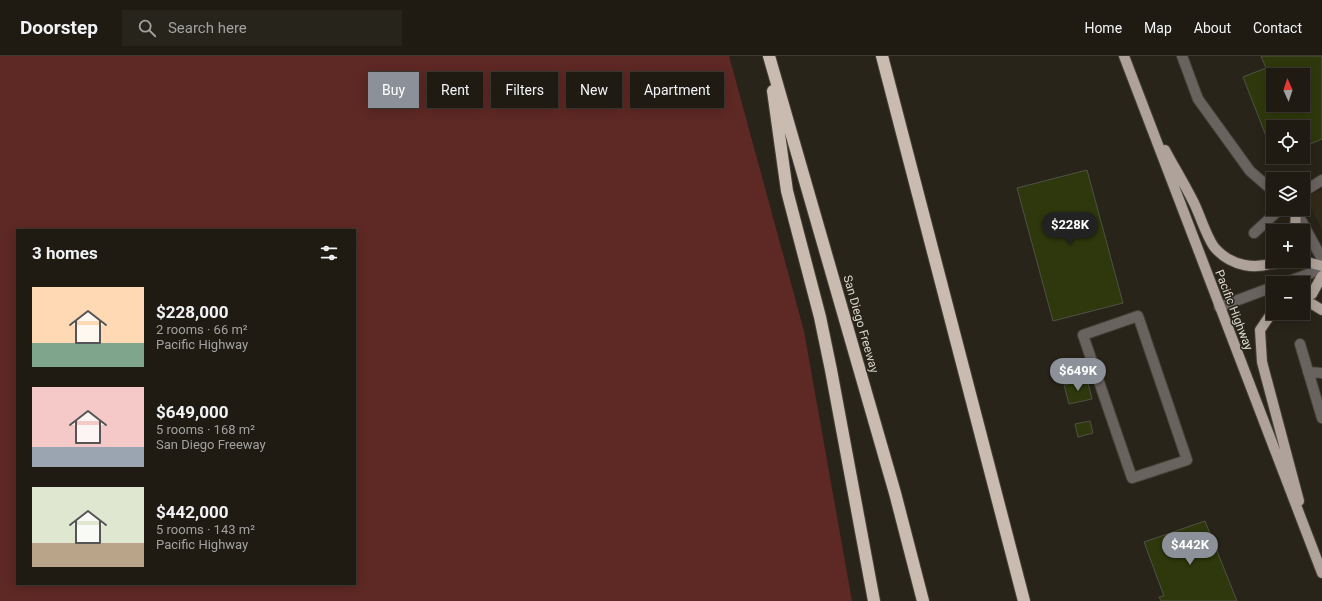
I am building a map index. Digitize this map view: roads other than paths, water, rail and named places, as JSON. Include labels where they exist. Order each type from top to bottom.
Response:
[{"type":"highway","points":[[768,56],[787,191],[820,317],[874,601]]},
{"type":"highway","name":"San Diego Freeway","points":[[768,56],[895,493],[923,601]]},
{"type":"highway","points":[[882,56],[1024,601]]},
{"type":"main road","name":"Pacific Highway","points":[[1124,56],[1322,573]]},
{"type":"main road","points":[[1147,118],[1193,200],[1214,247],[1233,263],[1251,267],[1266,264]]},
{"type":"main road","points":[[1310,264],[1322,268]]},
{"type":"main road","points":[[1310,295],[1312,294],[1322,276]]},
{"type":"main road","points":[[1310,304],[1322,310]]},
{"type":"main road","points":[[1267,320],[1260,330],[1262,362],[1295,481],[1306,532]]},
{"type":"street","points":[[1182,56],[1198,99],[1250,171],[1266,184]]},
{"type":"street","points":[[1310,188],[1322,180]]},
{"type":"street","points":[[1254,233],[1272,216]]},
{"type":"street","points":[[1299,216],[1322,259]]},
{"type":"street","points":[[1302,276],[1322,268]]},
{"type":"street","points":[[1219,307],[1266,290]]},
{"type":"street","points":[[1138,316],[1176,426],[1187,460],[1132,478],[1083,335],[1138,316]]},
{"type":"street","points":[[1300,344],[1322,418]]},
{"type":"street","points":[[1308,372],[1322,373]]}]
